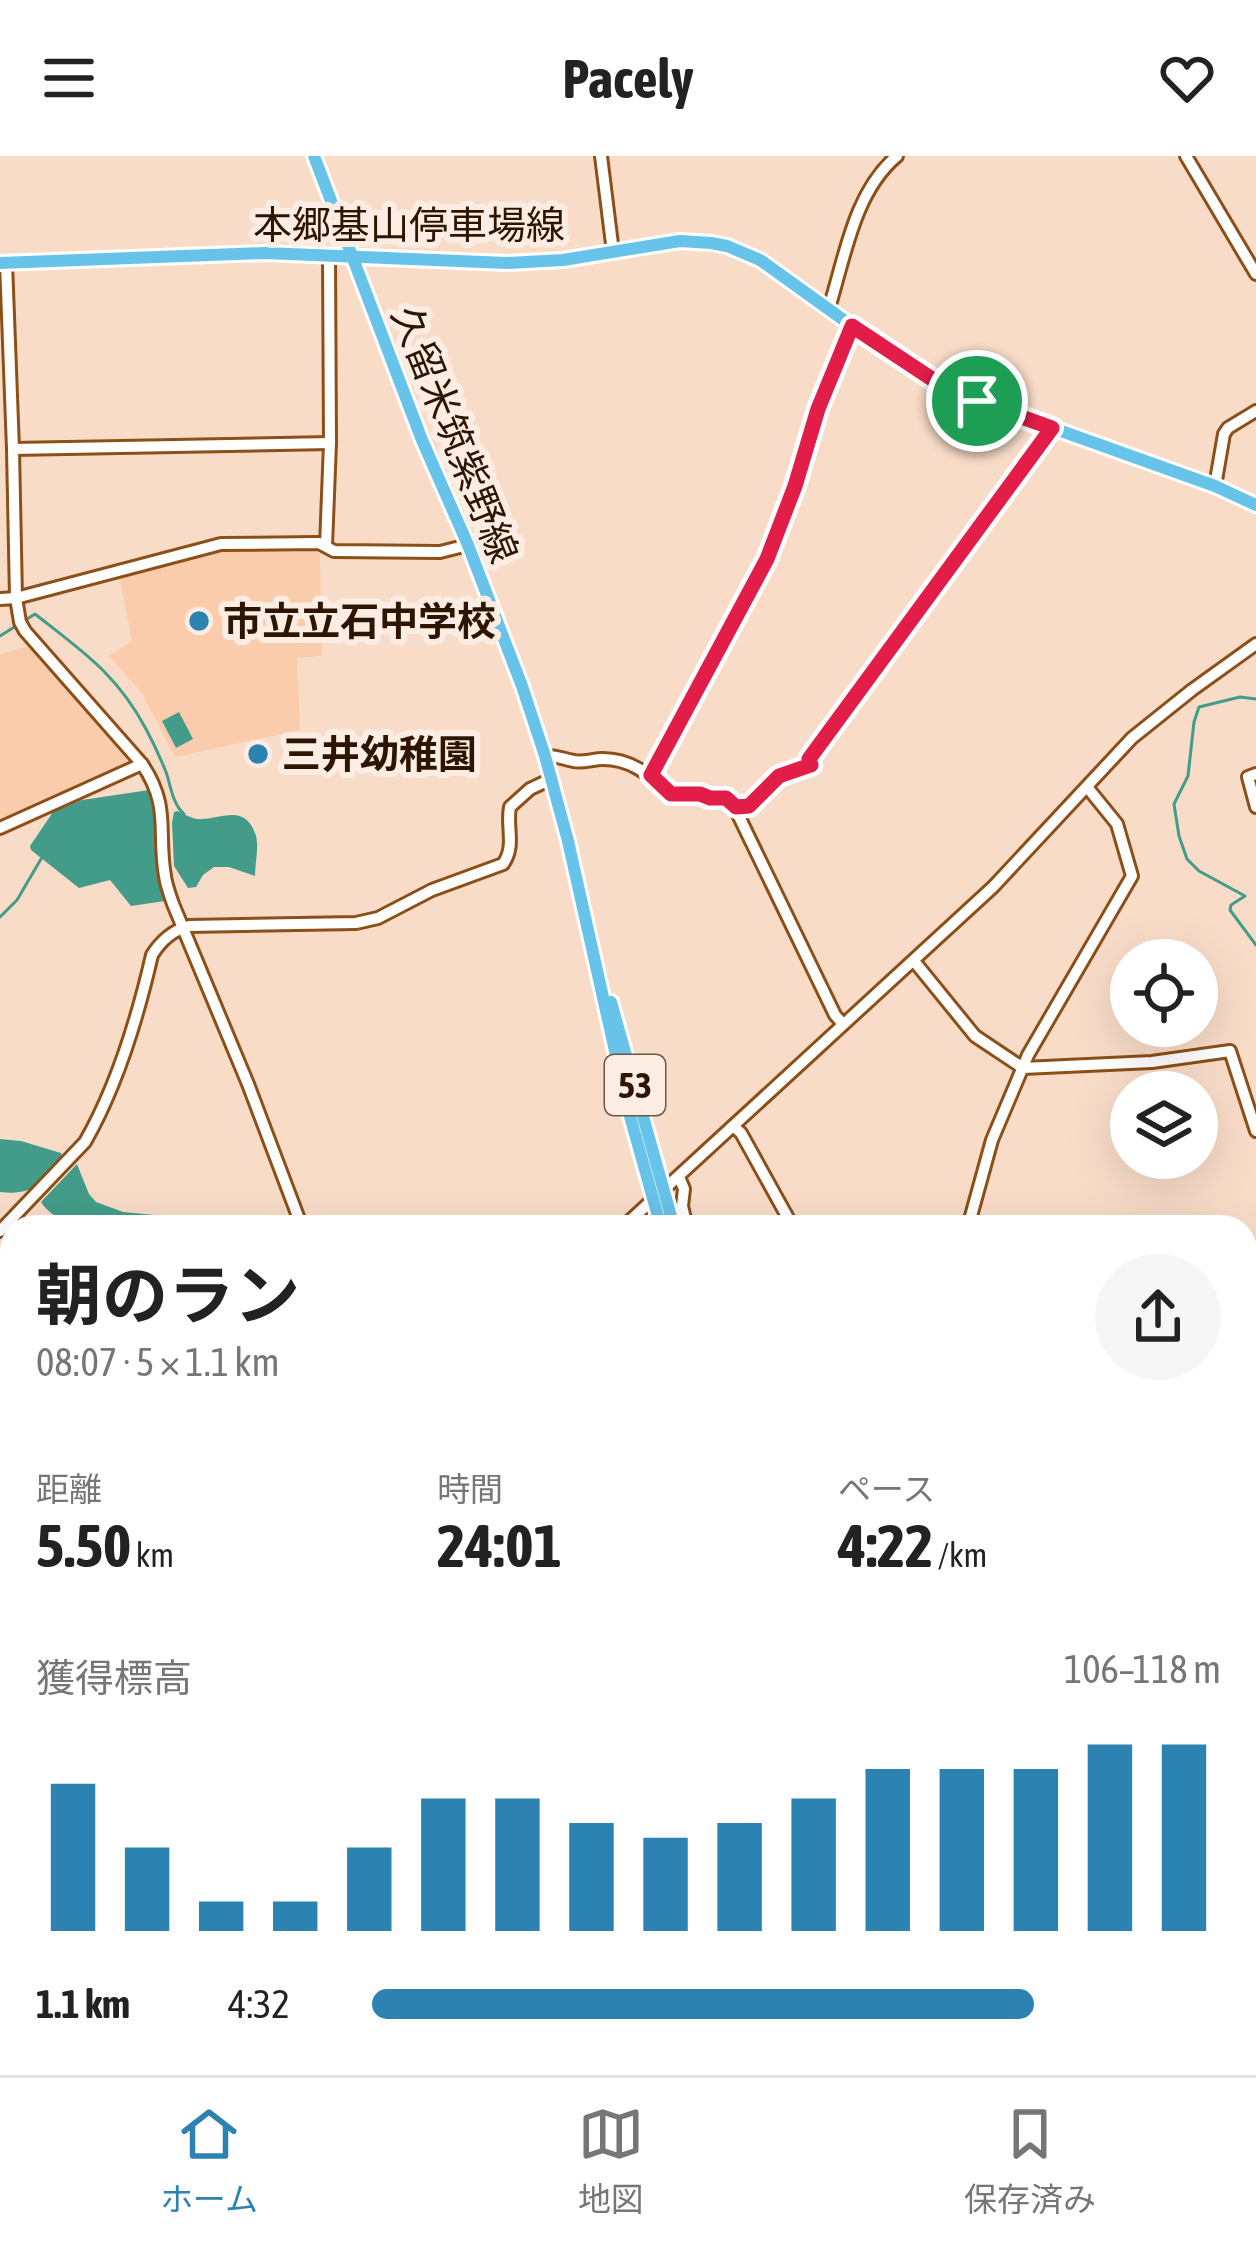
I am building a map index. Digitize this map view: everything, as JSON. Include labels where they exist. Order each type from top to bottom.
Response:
[{"type":"main road","name":"久留米筑紫野線","points":[[314,156],[522,686],[551,779],[628,1109],[668,1215]]},
{"type":"main road","name":"本郷基山停車場線","points":[[3,263],[265,254],[507,263],[562,260],[680,241],[728,246],[760,260],[935,381],[1256,505]]},
{"type":"main road","name":"久留米筑紫野線","points":[[658,1195],[660,1215]]},
{"type":"street","points":[[601,156],[613,252]]},
{"type":"street","points":[[829,308],[868,188],[898,156]]},
{"type":"street","points":[[1186,156],[1256,274]]},
{"type":"street","points":[[326,546],[329,255]]},
{"type":"street","points":[[3,263],[20,622],[153,780],[161,802],[165,876],[182,928],[297,1215]]},
{"type":"street","points":[[651,775],[767,559],[852,326]]},
{"type":"street","points":[[1215,486],[1224,434],[1256,411]]},
{"type":"street","points":[[736,807],[749,806],[779,776],[811,765],[809,759],[1052,428]]},
{"type":"street","points":[[14,448],[330,443]]},
{"type":"street","points":[[0,599],[221,544],[320,543],[334,551],[440,552],[468,544]]},
{"type":"street","points":[[636,1215],[993,887],[1141,730],[1256,644]]},
{"type":"street","points":[[545,756],[575,762],[618,761],[651,775],[671,794],[726,798],[736,807],[843,1024]]},
{"type":"street","points":[[0,828],[142,764]]},
{"type":"street","points":[[1256,775],[1248,777],[1256,807]]},
{"type":"street","points":[[15,1215],[85,1142],[95,1124],[158,944],[182,928],[201,925],[356,923],[378,918],[432,890],[503,864],[511,846],[509,807],[551,779]]},
{"type":"street","points":[[971,1215],[992,1140],[1023,1068],[1132,876],[1118,824],[1087,787]]},
{"type":"street","points":[[914,961],[975,1036],[1023,1068],[1152,1062],[1230,1051],[1256,1131]]},
{"type":"street","points":[[733,1126],[786,1215]]},
{"type":"street","points":[[679,1177],[684,1215]]},
{"type":"shaded area","points":[[313,547],[320,556],[322,656],[297,658],[300,730],[175,757],[142,693],[109,656],[132,641],[119,575],[213,548]]},
{"type":"shaded area","points":[[29,646],[130,763],[0,825],[0,654]]},
{"type":"water","points":[[179,712],[193,739],[176,748],[162,721]]},
{"type":"water","points":[[149,790],[165,901],[131,906],[110,880],[79,888],[31,850],[53,812],[82,800]]},
{"type":"water","points":[[178,811],[197,819],[231,815],[245,819],[257,841],[255,876],[214,867],[196,887],[188,888],[174,866],[172,823]]},
{"type":"water","points":[[0,1139],[61,1153],[63,1158],[30,1189],[0,1192]]},
{"type":"water","points":[[77,1164],[96,1202],[123,1212],[154,1215],[54,1215],[41,1202]]},
{"type":"waterway","points":[[0,636],[35,614],[97,665],[135,710],[184,814]]},
{"type":"waterway","points":[[1256,699],[1240,697],[1199,707],[1188,776],[1174,804],[1187,859],[1199,871],[1245,896],[1230,910],[1256,945]]},
{"type":"waterway","points":[[0,917],[17,900],[41,859]]},
{"type":"place","name":"市立立石中学校","points":[[199,621]]},
{"type":"place","name":"三井幼稚園","points":[[258,754]]},
{"type":"route","points":[[852,326],[935,381],[977,401],[1052,428],[809,759],[811,765],[772,780],[749,806],[736,807],[726,798],[700,794],[671,794],[651,775],[767,559],[852,326]]}]
